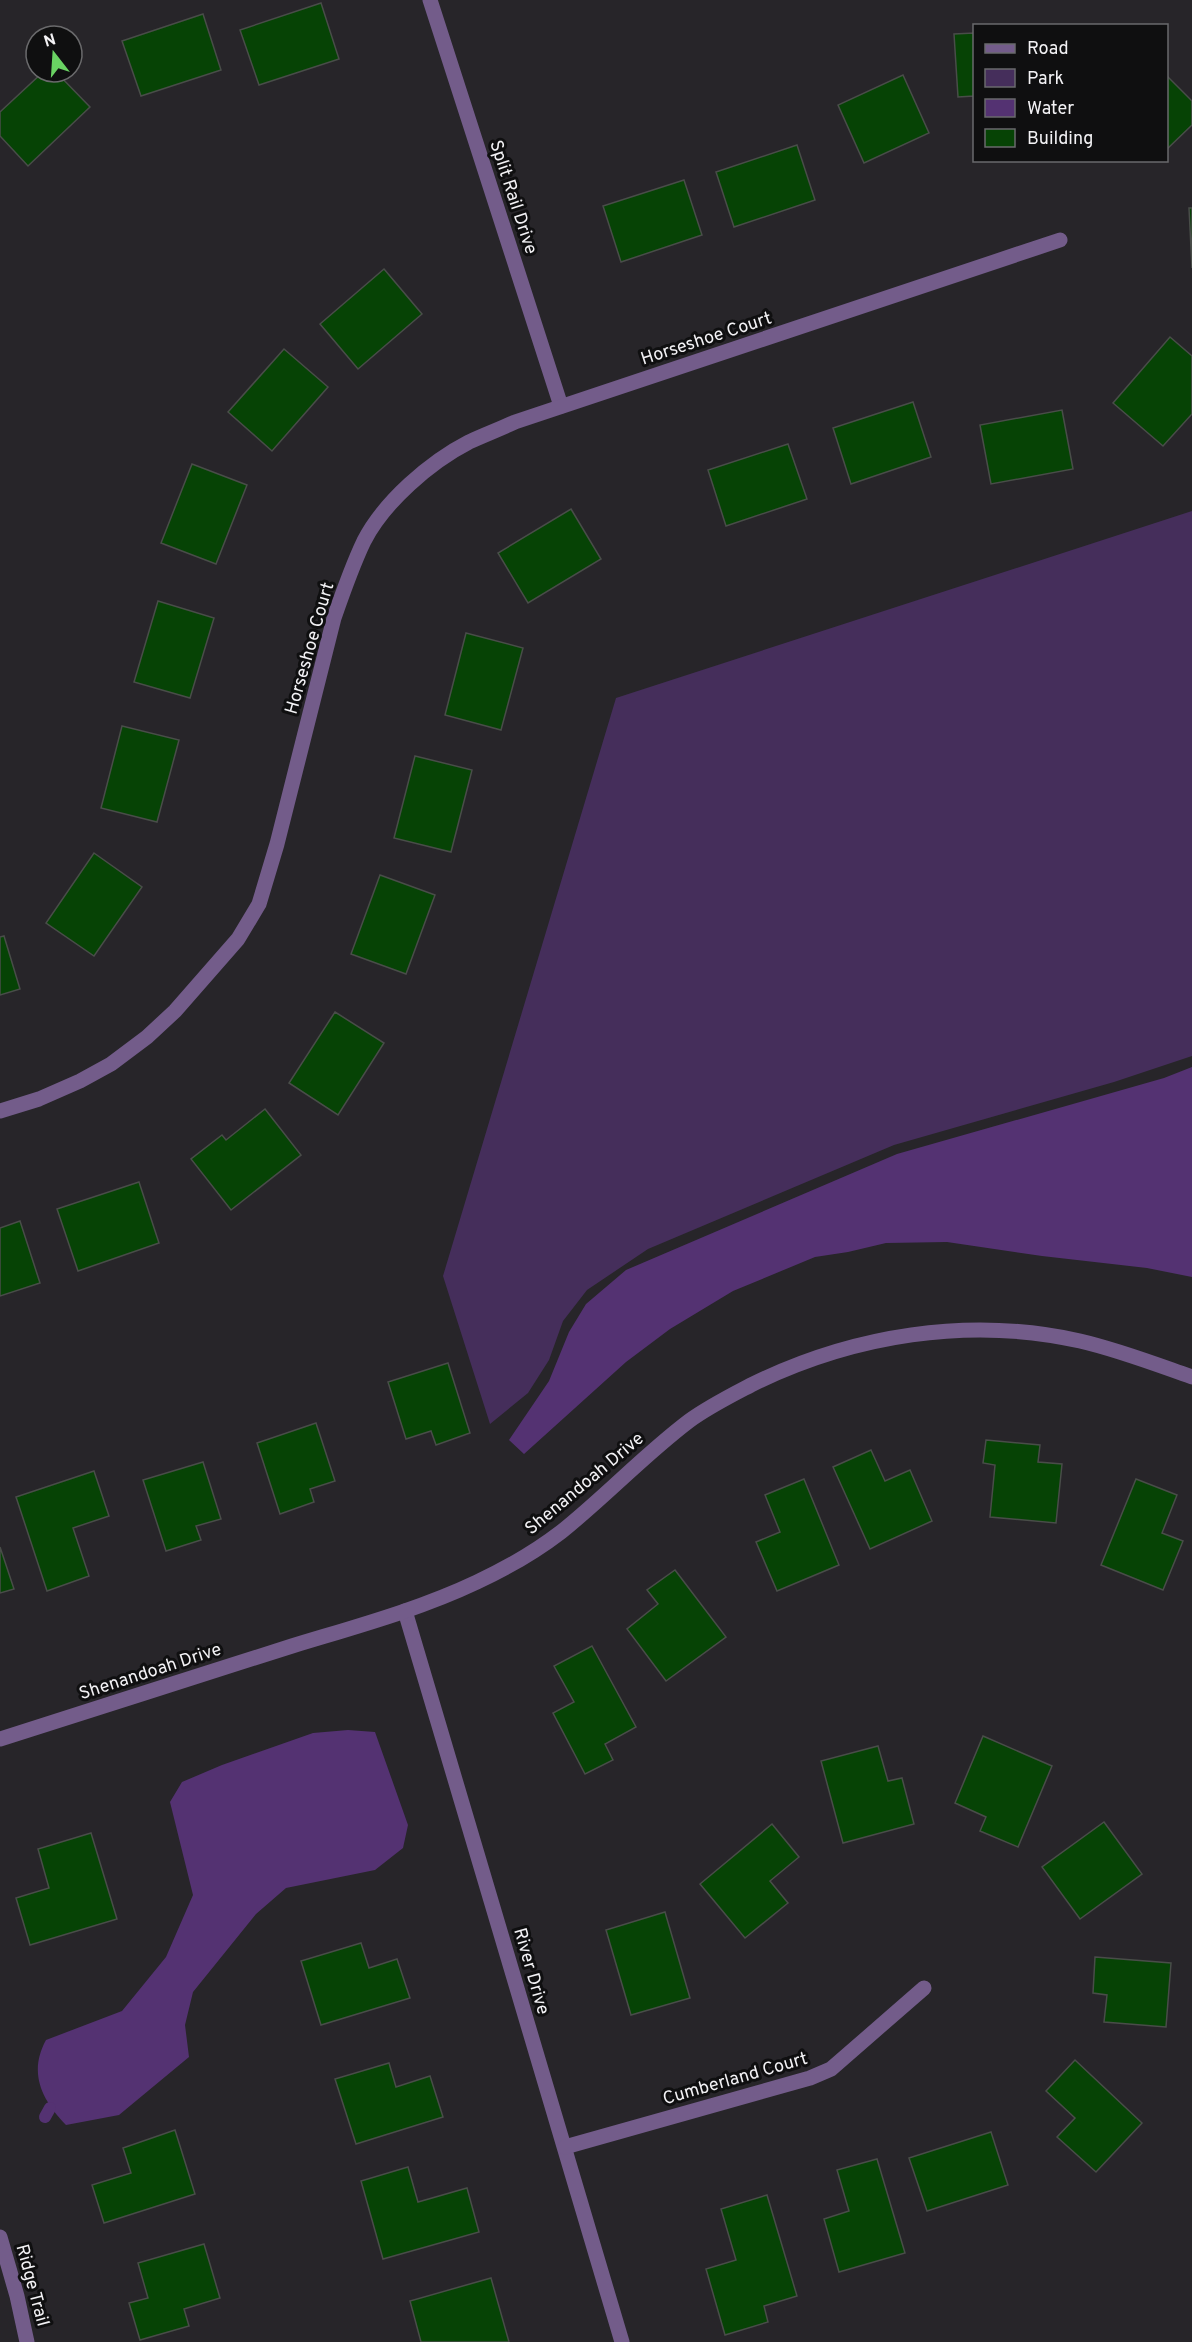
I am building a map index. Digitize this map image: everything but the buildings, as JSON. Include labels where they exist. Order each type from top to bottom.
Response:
[{"type":"street","name":"Split Rail Drive","points":[[430,0],[561,406]]},
{"type":"street","name":"Horseshoe Court","points":[[0,1111],[39,1099],[111,1064],[147,1037],[175,1011],[238,939],[259,904],[277,844],[334,618],[365,540],[392,501],[430,468],[467,443],[515,422],[1060,240]]},
{"type":"street","name":"Shenandoah Drive","points":[[0,1739],[405,1611],[474,1583],[523,1559],[562,1532],[653,1449],[692,1419],[726,1398],[777,1372],[823,1354],[871,1341],[952,1330],[988,1330],[1033,1333],[1078,1340],[1121,1351],[1192,1377]]},
{"type":"street","name":"River Drive","points":[[405,1611],[622,2342]]},
{"type":"street","name":"Cumberland Court","points":[[565,2147],[810,2078],[831,2069],[924,1988]]},
{"type":"street","name":"Ridge Trail","points":[[0,2237],[20,2307],[27,2342]]},
{"type":"green space","points":[[1192,511],[1192,1056],[1114,1082],[894,1145],[648,1249],[587,1290],[563,1321],[549,1360],[528,1393],[490,1424],[443,1276],[616,698]]},
{"type":"water","points":[[1192,1067],[1192,1277],[1147,1268],[947,1242],[886,1243],[815,1257],[733,1291],[670,1329],[626,1362],[524,1454],[509,1440],[549,1381],[569,1332],[586,1304],[626,1270],[897,1154],[1164,1078]]},
{"type":"water","points":[[348,1730],[375,1732],[408,1825],[403,1848],[375,1870],[286,1888],[256,1914],[193,1992],[185,2025],[189,2057],[119,2115],[66,2125],[50,2106],[40,2086],[38,2064],[41,2052],[46,2040],[122,2011],[166,1957],[193,1895],[170,1802],[182,1782],[222,1765],[313,1733]]},
{"type":"waterway","points":[[45,2117],[50,2108]]}]
